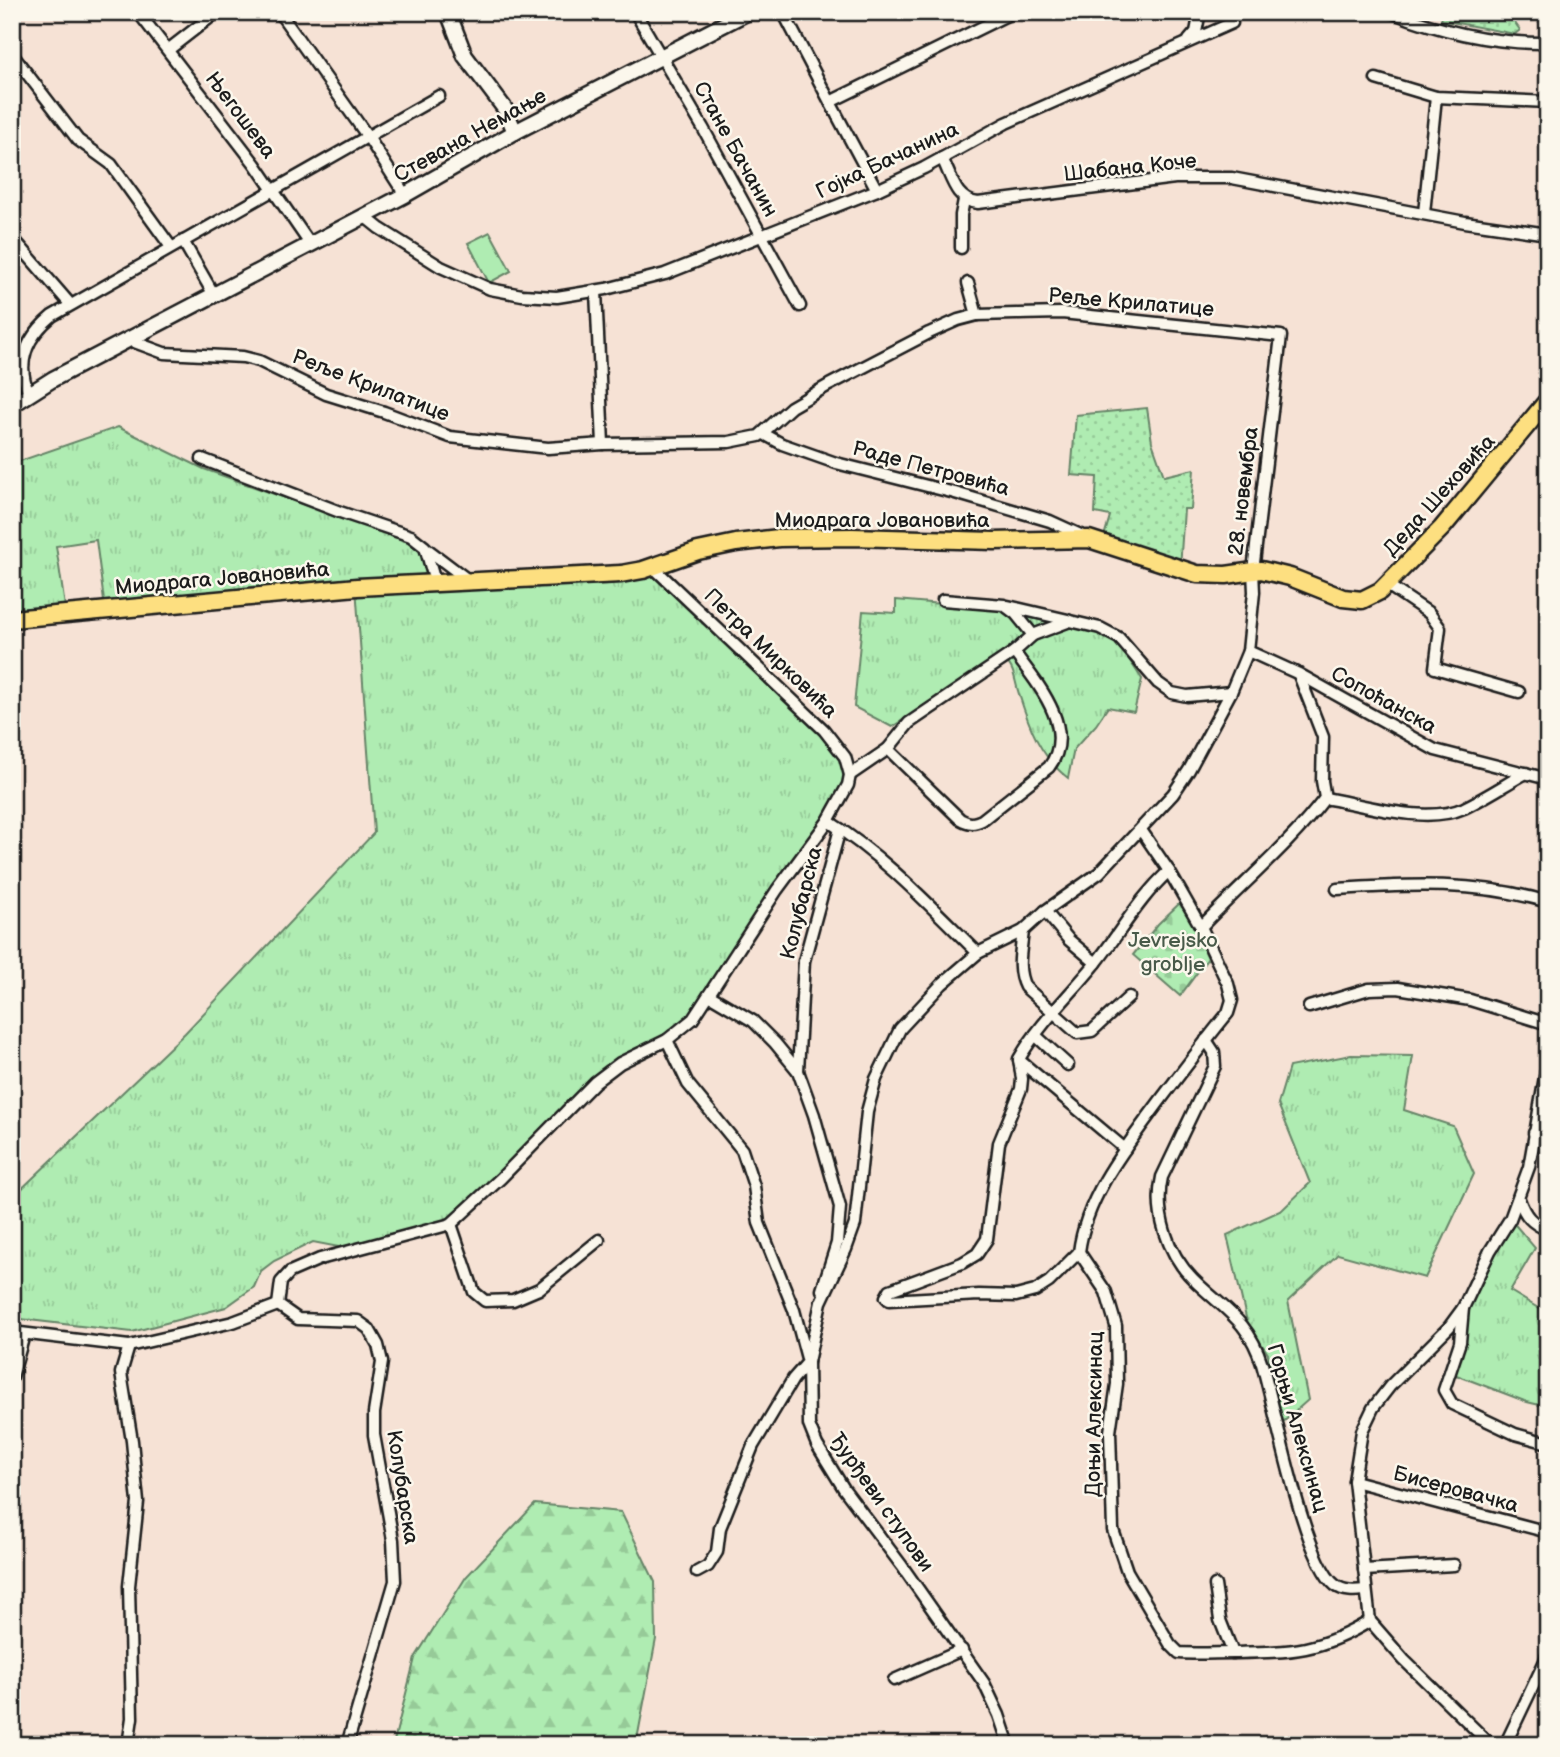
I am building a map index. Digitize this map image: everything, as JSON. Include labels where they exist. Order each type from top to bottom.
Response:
[{"type":"main road","name":"Деда Шеховића","points":[[1351,600],[1373,596],[1386,584],[1461,506],[1548,400]]},
{"type":"main road","name":"Миодрага Јовановића","points":[[12,619],[105,608],[435,582],[631,573],[698,551],[779,538],[994,541],[1089,539],[1197,574],[1253,571],[1277,573],[1351,600]]},
{"type":"street","name":"Његошева","points":[[138,12],[272,189],[310,244]]},
{"type":"street","points":[[168,50],[217,12]]},
{"type":"street","points":[[279,12],[368,137],[405,195]]},
{"type":"street","points":[[448,12],[465,56],[505,109],[516,132]]},
{"type":"street","name":"Стане Бачанин","points":[[635,12],[763,235],[800,306]]},
{"type":"street","name":"Стевана Немање","points":[[12,405],[29,393],[405,195],[516,132],[748,12]]},
{"type":"street","points":[[783,12],[877,190]]},
{"type":"street","points":[[830,102],[1013,12]]},
{"type":"street","points":[[1187,43],[1196,32],[1200,12]]},
{"type":"street","points":[[1391,12],[1432,27],[1456,32],[1500,40],[1548,43]]},
{"type":"street","name":"Гојка Бачанина","points":[[364,216],[441,267],[489,289],[557,297],[596,291],[665,274],[877,190],[1006,123],[1232,23],[1221,16]]},
{"type":"street","points":[[12,54],[78,140],[111,164],[171,247]]},
{"type":"street","points":[[1376,79],[1436,97],[1548,102]]},
{"type":"street","points":[[29,393],[22,369],[33,335],[44,322],[70,304],[439,96]]},
{"type":"street","points":[[1424,213],[1436,97]]},
{"type":"street","points":[[942,158],[964,200],[961,248]]},
{"type":"street","name":"Шабана Коче","points":[[964,200],[987,203],[1175,178],[1207,177],[1239,179],[1548,234]]},
{"type":"street","points":[[12,237],[70,304]]},
{"type":"street","points":[[183,240],[214,295]]},
{"type":"street","points":[[968,283],[977,315]]},
{"type":"street","points":[[596,291],[603,444]]},
{"type":"street","name":"Реље Крилатице","points":[[129,340],[164,353],[243,357],[260,361],[326,394],[450,437],[539,448],[729,442],[764,434],[791,407],[809,396],[929,332],[977,315],[1062,313],[1281,336]]},
{"type":"street","name":"28. новембра","points":[[1248,651],[1254,592],[1253,571],[1281,336]]},
{"type":"street","name":"Раде Петровића","points":[[764,434],[782,444],[836,463],[955,493],[1050,521],[1089,539]]},
{"type":"street","points":[[202,459],[340,512],[401,532],[468,580]]},
{"type":"street","points":[[425,547],[435,582]]},
{"type":"street","name":"Петра Мирковића","points":[[653,567],[824,730],[845,757],[850,775]]},
{"type":"street","points":[[1386,584],[1429,613],[1440,628],[1436,668],[1519,692]]},
{"type":"street","points":[[943,600],[1004,605],[1100,628],[1119,638],[1158,682],[1172,693],[1187,696],[1231,692]]},
{"type":"street","points":[[1004,605],[1016,614],[1033,635]]},
{"type":"street","points":[[828,821],[848,785],[850,775],[888,749],[909,723],[1014,652],[1033,635],[1070,621]]},
{"type":"street","name":"Сопоћанска","points":[[1248,651],[1299,674],[1435,750],[1548,779]]},
{"type":"street","name":"Ђурђеви ступови","points":[[1009,1745],[984,1683],[844,1489],[817,1444],[809,1424],[808,1362],[821,1302],[855,1224],[867,1112],[876,1079],[900,1029],[942,984],[978,953],[1023,932],[1045,911],[1099,873],[1142,830],[1184,778],[1231,692],[1248,651]]},
{"type":"street","points":[[888,749],[960,819],[975,824],[982,820],[1057,757],[1059,745],[1053,708],[1014,652]]},
{"type":"street","points":[[1201,928],[1240,885],[1295,834],[1325,797],[1322,781],[1323,737],[1299,674]]},
{"type":"street","points":[[1325,797],[1400,813],[1440,814],[1463,808],[1526,773]]},
{"type":"street","name":"Колубарска","points":[[347,1745],[395,1581],[393,1540],[374,1435],[374,1413],[382,1362],[378,1345],[369,1329],[358,1321],[298,1320],[278,1305],[281,1282],[290,1272],[320,1259],[451,1224],[501,1178],[595,1082],[620,1063],[667,1041],[693,1019],[777,890],[828,821],[864,845],[978,953]]},
{"type":"street","name":"Колубарска","points":[[797,1071],[804,961],[840,829]]},
{"type":"street","points":[[1142,830],[1169,871],[1201,928],[1228,984],[1232,999],[1228,1013],[1125,1149],[1107,1177],[1082,1230],[1079,1252],[1049,1282],[1035,1291],[1016,1296],[979,1295],[889,1300],[886,1293],[890,1290],[962,1263],[977,1254],[987,1239],[999,1143],[1023,1079],[1019,1059],[1035,1035],[1096,963],[1156,883],[1169,871]]},
{"type":"street","points":[[1337,889],[1417,884],[1464,886],[1548,902]]},
{"type":"street","points":[[1045,911],[1069,940],[1096,963]]},
{"type":"street","points":[[1023,932],[1020,977],[1025,986],[1077,1033],[1092,1031],[1129,997]]},
{"type":"street","points":[[1309,1007],[1368,989],[1398,988],[1470,1000],[1548,1024]]},
{"type":"street","name":"Колубарска","points":[[709,995],[753,1021],[775,1042],[797,1071],[814,1115],[840,1207],[837,1243],[823,1286],[821,1302]]},
{"type":"street","points":[[1035,1035],[1068,1065]]},
{"type":"street","name":"Горњи Алексинац","points":[[1206,1040],[1214,1052],[1215,1066],[1162,1177],[1158,1195],[1167,1237],[1191,1278],[1240,1321],[1253,1342],[1262,1364],[1273,1413],[1310,1538],[1323,1571],[1336,1586],[1351,1591],[1365,1590]]},
{"type":"street","points":[[667,1041],[688,1084],[742,1150],[754,1186],[759,1223],[794,1310],[808,1362]]},
{"type":"street","points":[[1019,1059],[1125,1149]]},
{"type":"street","name":"Горњи Алексинац","points":[[1370,1621],[1354,1481],[1362,1431],[1373,1408],[1390,1386],[1449,1327],[1463,1308],[1490,1251],[1510,1219],[1529,1167],[1548,1060]]},
{"type":"street","points":[[1534,1133],[1548,1136]]},
{"type":"street","points":[[1519,1199],[1532,1223],[1548,1230]]},
{"type":"street","points":[[451,1224],[474,1292],[485,1301],[513,1300],[539,1289],[599,1240]]},
{"type":"street","name":"Доњи Алексинац","points":[[1079,1252],[1106,1292],[1116,1326],[1117,1384],[1110,1432],[1113,1530],[1127,1571],[1170,1644],[1179,1653],[1233,1653]]},
{"type":"street","points":[[12,1332],[129,1346],[233,1321],[278,1305]]},
{"type":"street","points":[[1463,1308],[1460,1342],[1444,1390],[1452,1404],[1515,1434],[1548,1443]]},
{"type":"street","points":[[12,1377],[24,1335]]},
{"type":"street","points":[[128,1745],[132,1718],[129,1586],[138,1502],[121,1373],[129,1346]]},
{"type":"street","name":"Ђурђеви ступови","points":[[698,1572],[708,1566],[717,1552],[720,1528],[753,1446],[793,1380],[808,1362]]},
{"type":"street","name":"Бисеровачка","points":[[1354,1481],[1548,1532]]},
{"type":"street","points":[[1364,1570],[1454,1565]]},
{"type":"street","points":[[1215,1585],[1220,1620],[1233,1653],[1286,1653],[1308,1650],[1370,1621],[1404,1660],[1491,1745]]},
{"type":"street","points":[[894,1680],[962,1650]]},
{"type":"street","points":[[1506,1745],[1548,1651]]},
{"type":"green space","points":[[1443,12],[1470,12],[1480,18],[1492,19],[1508,13],[1520,30],[1515,34],[1441,20]]},
{"type":"green space","points":[[490,232],[511,271],[489,283],[468,243]]},
{"type":"green space","points":[[1147,408],[1152,442],[1164,476],[1194,469],[1191,509],[1184,509],[1180,568],[1103,540],[1110,516],[1095,513],[1097,477],[1071,475],[1076,415]]},
{"type":"green space","points":[[118,427],[204,469],[408,542],[419,551],[436,582],[653,567],[845,757],[848,785],[693,1019],[620,1063],[451,1224],[354,1250],[313,1242],[274,1261],[261,1271],[254,1287],[226,1307],[132,1332],[12,1318],[12,1198],[185,1033],[374,833],[356,587],[105,609],[96,540],[56,546],[66,613],[12,619],[12,475],[17,462]]},
{"type":"green space","points":[[896,600],[998,609],[1103,635],[1120,646],[1142,679],[1134,712],[1108,707],[1074,749],[1068,778],[1043,751],[1027,718],[1011,669],[1000,656],[892,727],[854,707],[863,611],[896,613]]},
{"type":"green space","name":"Jevrejsko groblje","points":[[1182,901],[1208,958],[1180,996],[1133,955],[1158,924]]},
{"type":"green space","points":[[1351,1055],[1413,1056],[1404,1110],[1453,1126],[1474,1174],[1425,1278],[1338,1254],[1288,1301],[1308,1400],[1281,1424],[1268,1354],[1247,1322],[1227,1235],[1282,1210],[1310,1183],[1278,1104],[1289,1067]]},
{"type":"green space","points":[[1510,1219],[1535,1248],[1510,1291],[1548,1314],[1548,1407],[1527,1402],[1451,1373],[1463,1308]]},
{"type":"green space","points":[[535,1504],[621,1512],[655,1582],[656,1639],[636,1745],[393,1745],[415,1658],[466,1577]]},
{"type":"tunnel","points":[[1215,12],[1221,16]]}]
